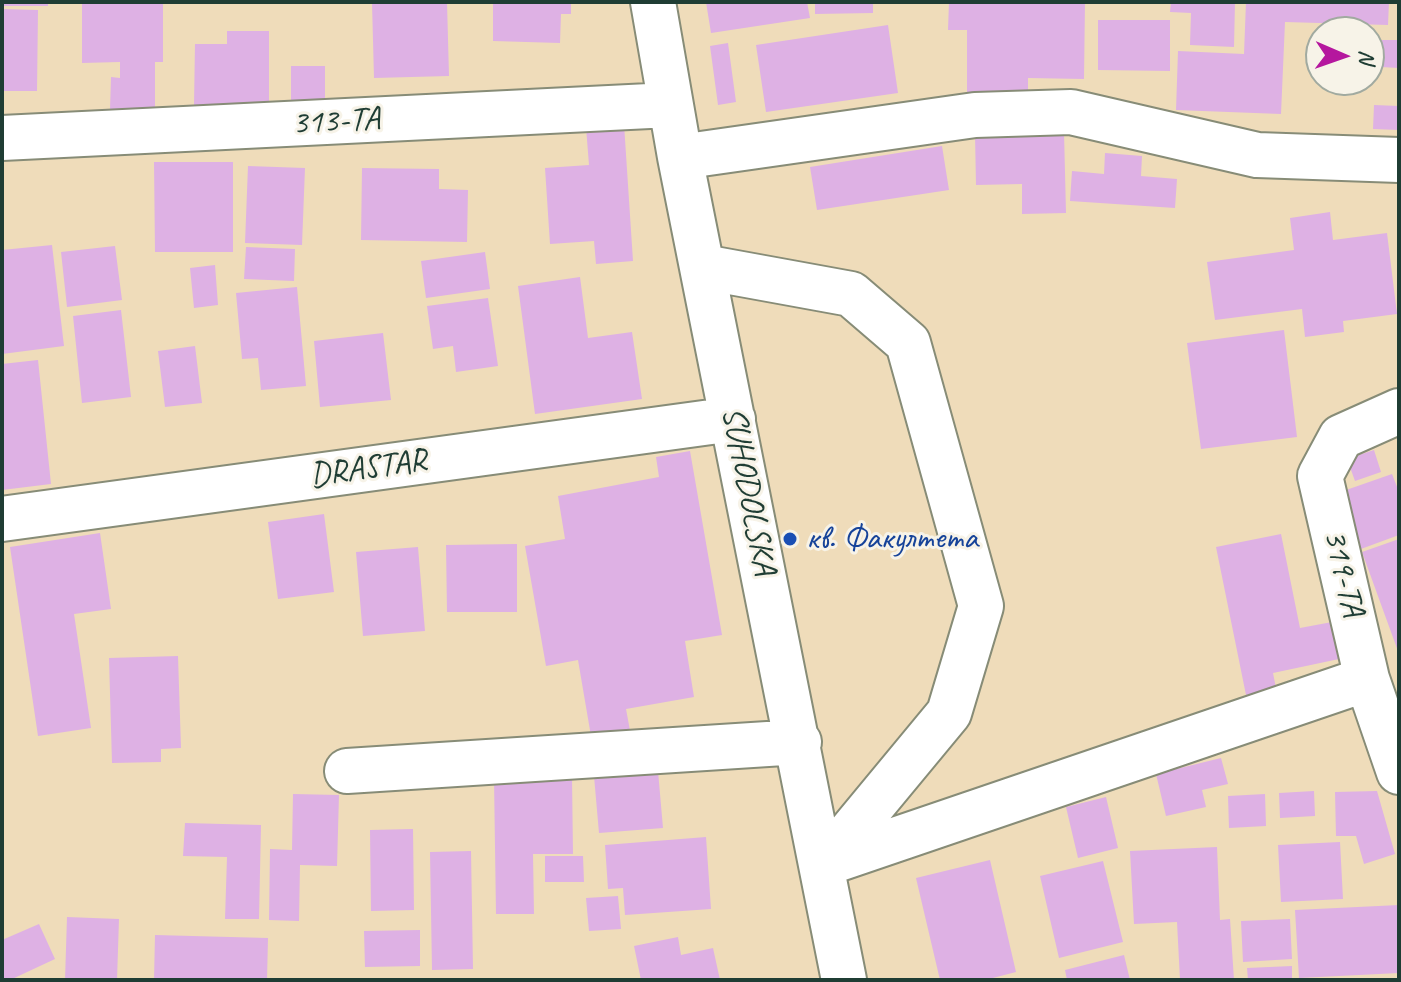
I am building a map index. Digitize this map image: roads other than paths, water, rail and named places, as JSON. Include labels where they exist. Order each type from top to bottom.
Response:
[{"type":"street","name":"SUHODOLSKA","points":[[653,2],[680,157],[824,864],[844,980]]},
{"type":"street","name":"313-ТА","points":[[2,138],[670,105]]},
{"type":"street","points":[[680,157],[975,115],[1071,112],[1257,155],[1399,160]]},
{"type":"street","points":[[703,267],[851,294],[908,343],[981,606],[949,713],[824,864]]},
{"type":"street","name":"319-ТА","points":[[1399,411],[1341,437],[1320,476],[1367,679],[1399,772]]},
{"type":"street","name":"DRASTAR","points":[[2,519],[733,419]]},
{"type":"street","points":[[824,864],[1367,679]]},
{"type":"street","points":[[347,771],[799,742]]},
{"type":"place","name":"кв. Факултета","points":[[790,539]]}]
